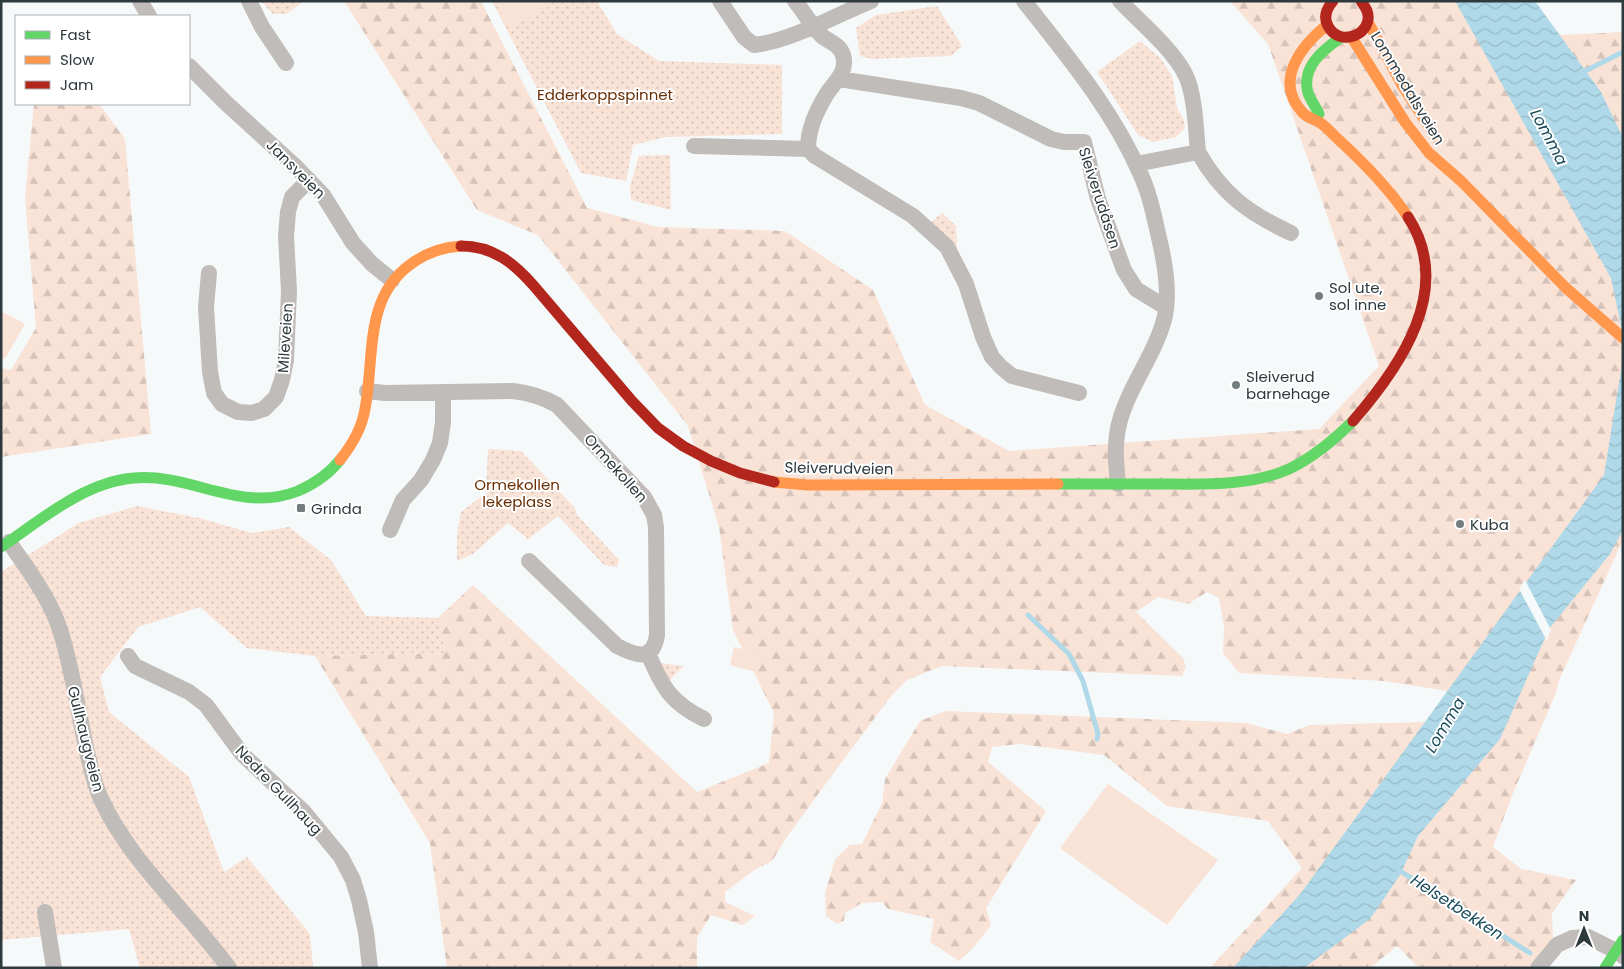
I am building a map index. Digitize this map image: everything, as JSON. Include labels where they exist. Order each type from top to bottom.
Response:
[{"type":"street","points":[[140,1],[148,15]]},
{"type":"street","points":[[249,1],[262,27],[286,63]]},
{"type":"street","points":[[720,1],[744,37],[754,45],[766,44],[784,38],[863,3]]},
{"type":"street","points":[[795,1],[821,36],[836,45],[843,55],[843,70],[839,80],[827,94],[813,121],[808,134],[808,149]]},
{"type":"street","points":[[1024,1],[1066,54],[1117,127],[1136,164],[1151,202],[1163,254],[1167,288],[1165,316],[1119,423],[1115,448],[1118,484]]},
{"type":"street","points":[[1120,1],[1178,62],[1187,78],[1193,106],[1198,152],[1210,172],[1238,203],[1264,221],[1292,233]]},
{"type":"street","points":[[1318,1],[1326,12],[1327,25]]},
{"type":"street","points":[[1326,12],[1333,1]]},
{"type":"street","name":"Lommedalsveien","points":[[1361,1],[1367,13],[1368,22],[1379,39],[1398,78],[1444,150],[1461,181]]},
{"type":"street","name":"Sleiverudveien","points":[[1319,122],[1319,113],[1307,89],[1310,64],[1320,52],[1346,37],[1362,32],[1368,22]]},
{"type":"street","name":"Lommedalsveien","points":[[1327,25],[1332,32],[1346,37],[1429,153],[1461,181],[1566,288],[1623,338]]},
{"type":"street","name":"Sleiverudveien","points":[[5,545],[75,498],[98,487],[125,479],[168,480],[240,499],[260,500],[289,495],[310,486],[330,472],[344,456],[359,427],[368,391],[374,324],[379,305],[392,280],[405,266],[433,252],[450,247],[467,246],[487,250],[503,257],[519,270],[640,409],[659,428],[708,460],[744,474],[772,481],[807,485],[1118,484],[1234,481],[1269,476],[1287,470],[1325,448],[1343,432],[1378,390],[1402,356],[1420,318],[1425,299],[1427,278],[1425,259],[1420,242],[1412,222],[1398,200],[1319,122],[1306,117],[1296,104],[1292,94],[1292,67],[1304,46],[1327,25]]},
{"type":"street","name":"Jansveien","points":[[190,67],[324,195],[353,243],[372,264],[392,280]]},
{"type":"street","name":"Sleiverudåsen","points":[[839,80],[979,102],[1051,139],[1064,142],[1084,142],[1098,199],[1124,270],[1136,289],[1165,307]]},
{"type":"street","points":[[694,146],[808,149],[816,156],[913,216],[947,247],[966,284],[983,337],[992,356],[1001,367],[1012,376],[1079,393]]},
{"type":"street","points":[[1136,164],[1198,152]]},
{"type":"street","name":"Mileveien","points":[[209,273],[206,307],[210,372],[214,393],[222,404],[238,412],[252,413],[264,409],[276,397],[286,360],[289,291],[286,236],[288,212],[292,197],[309,180]]},
{"type":"street","name":"Ormekollen","points":[[368,391],[514,391],[529,393],[558,405],[644,497],[654,515],[656,528],[657,635],[656,644],[648,653]]},
{"type":"street","points":[[390,530],[403,500],[421,480],[433,460],[440,442],[443,422],[443,392]]},
{"type":"street","name":"Gullhaugveien","points":[[5,545],[47,600],[55,616],[66,650],[93,776],[100,797],[111,819],[126,842],[229,968]]},
{"type":"street","points":[[529,561],[617,646],[630,653],[641,655],[648,653],[656,672],[669,694],[679,705],[704,718]]},
{"type":"street","name":"Nedre Gullhaug","points":[[128,656],[135,666],[189,692],[206,704],[242,754],[304,812],[341,857],[353,880],[359,900],[366,932],[370,968]]},
{"type":"street","points":[[45,912],[54,968]]},
{"type":"street","points":[[1538,968],[1557,945],[1572,938],[1588,937],[1621,949],[1605,968]]},
{"type":"green space","points":[[261,1],[301,1],[302,3],[286,14],[273,14]]},
{"type":"green space","points":[[344,1],[481,1],[587,208],[658,227],[785,231],[873,290],[925,405],[1009,451],[1319,429],[1379,366],[1268,44],[1230,1],[1532,1],[1560,35],[1623,32],[1623,540],[1560,678],[1555,695],[1513,793],[1493,847],[1521,869],[1576,880],[1552,913],[1553,942],[1528,968],[1419,968],[1397,946],[1370,968],[1210,968],[1302,868],[1268,821],[1167,806],[1104,755],[1019,744],[992,747],[988,762],[1046,811],[986,908],[991,925],[974,947],[959,961],[930,942],[934,919],[888,909],[882,902],[862,903],[845,913],[844,921],[837,924],[826,916],[825,893],[835,859],[850,845],[862,844],[882,803],[885,779],[920,721],[946,711],[1246,723],[1287,734],[1310,725],[1425,722],[1448,691],[1384,681],[1239,673],[1223,653],[1224,627],[1219,598],[1207,592],[1188,604],[1158,597],[1136,612],[1183,658],[1186,667],[1182,676],[942,666],[907,680],[891,696],[838,767],[786,838],[772,861],[757,868],[725,892],[725,902],[755,916],[743,925],[711,915],[697,938],[697,968],[447,968],[430,843],[315,656],[446,653],[438,618],[473,585],[697,792],[769,763],[774,713],[733,630],[719,527],[688,426],[538,235],[477,210]]},
{"type":"green space","name":"Edderkoppspinnet","points":[[492,1],[597,1],[617,34],[659,61],[782,65],[782,134],[666,137],[633,145],[626,181],[581,173]]},
{"type":"green space","points":[[495,1],[548,1],[551,5],[510,28]]},
{"type":"green space","points":[[937,6],[962,46],[951,56],[872,59],[860,56],[856,28],[876,15]]},
{"type":"green space","points":[[1140,41],[1161,59],[1172,76],[1177,108],[1184,120],[1185,128],[1176,137],[1153,142],[1138,135],[1097,72]]},
{"type":"green space","points":[[34,105],[100,105],[125,139],[151,434],[1,457],[1,368],[11,370],[36,328],[25,197]]},
{"type":"green space","points":[[670,155],[671,210],[631,200],[630,186],[639,156]]},
{"type":"green space","points":[[942,213],[956,226],[957,249],[930,223]]},
{"type":"green space","points":[[1,311],[25,324],[5,359],[1,357]]},
{"type":"green space","name":"Ormekollen lekeplass","points":[[488,449],[521,451],[575,508],[577,515],[619,560],[617,567],[604,565],[558,516],[528,539],[508,523],[473,554],[457,561],[457,535],[461,512],[486,493]]},
{"type":"green space","points":[[137,506],[199,518],[252,533],[289,527],[331,560],[366,616],[438,618],[446,653],[315,656],[247,648],[200,607],[138,627],[100,677],[109,712],[189,777],[224,872],[247,857],[310,934],[313,968],[140,968],[129,929],[1,940],[1,572],[79,523]]},
{"type":"green space","points":[[734,647],[761,654],[756,672],[730,665]]},
{"type":"green space","points":[[660,663],[684,666],[668,682]]},
{"type":"green space","points":[[1108,784],[1218,860],[1167,925],[1060,848]]},
{"type":"water","name":"Lomma","points":[[1455,1],[1535,1],[1601,92],[1623,138],[1623,335],[1611,278]]},
{"type":"water","name":"Lomma","points":[[1623,358],[1623,530],[1610,554],[1549,629],[1500,739],[1418,836],[1400,875],[1370,919],[1304,968],[1233,968],[1301,893],[1604,475]]},
{"type":"pier","points":[[1525,580],[1551,630],[1547,641],[1519,589]]},
{"type":"waterway","points":[[1585,71],[1623,52]]},
{"type":"waterway","points":[[1028,615],[1069,654],[1083,681],[1098,734],[1097,739]]},
{"type":"waterway","name":"Helsetbekken","points":[[1397,869],[1530,953]]},
{"type":"traffic: fast","points":[[1319,114],[1308,93],[1308,75],[1310,68],[1320,54],[1341,37]]},
{"type":"traffic: fast","points":[[1058,484],[1207,484],[1258,479],[1289,469],[1307,459],[1353,421]]},
{"type":"traffic: fast","points":[[1,547],[47,514],[80,494],[116,481],[134,478],[155,478],[176,481],[236,496],[256,498],[277,497],[298,491],[310,485],[326,474],[340,460]]},
{"type":"traffic: fast","points":[[1605,968],[1623,940]]},
{"type":"traffic: slow","points":[[1368,22],[1402,85],[1437,139]]},
{"type":"traffic: slow","points":[[1327,25],[1308,43],[1294,65],[1290,89],[1294,101],[1303,113],[1324,126],[1367,167],[1385,186],[1408,217]]},
{"type":"traffic: slow","points":[[1352,38],[1405,122],[1429,153],[1461,181],[1566,288],[1623,338]]},
{"type":"traffic: slow","points":[[340,460],[356,436],[364,416],[374,330],[378,311],[385,294],[396,278],[417,260],[435,251],[461,246]]},
{"type":"traffic: slow","points":[[774,482],[807,485],[1058,484]]},
{"type":"traffic: jam","points":[[1333,1],[1326,13],[1328,26],[1333,33],[1348,37],[1355,35],[1366,26],[1368,19],[1367,11],[1361,1]]},
{"type":"traffic: jam","points":[[1353,421],[1371,400],[1403,352],[1416,326],[1424,299],[1426,272],[1421,244],[1408,217]]},
{"type":"traffic: jam","points":[[461,246],[483,249],[493,253],[502,257],[519,270],[632,401],[658,428],[683,446],[711,461],[740,473],[774,482]]},
{"type":"place","name":"Sol ute, sol inne","points":[[1319,296]]},
{"type":"place","name":"Sleiverud barnehage","points":[[1236,385]]},
{"type":"place","name":"Grinda","points":[[301,508]]},
{"type":"place","name":"Kuba","points":[[1460,524]]}]
